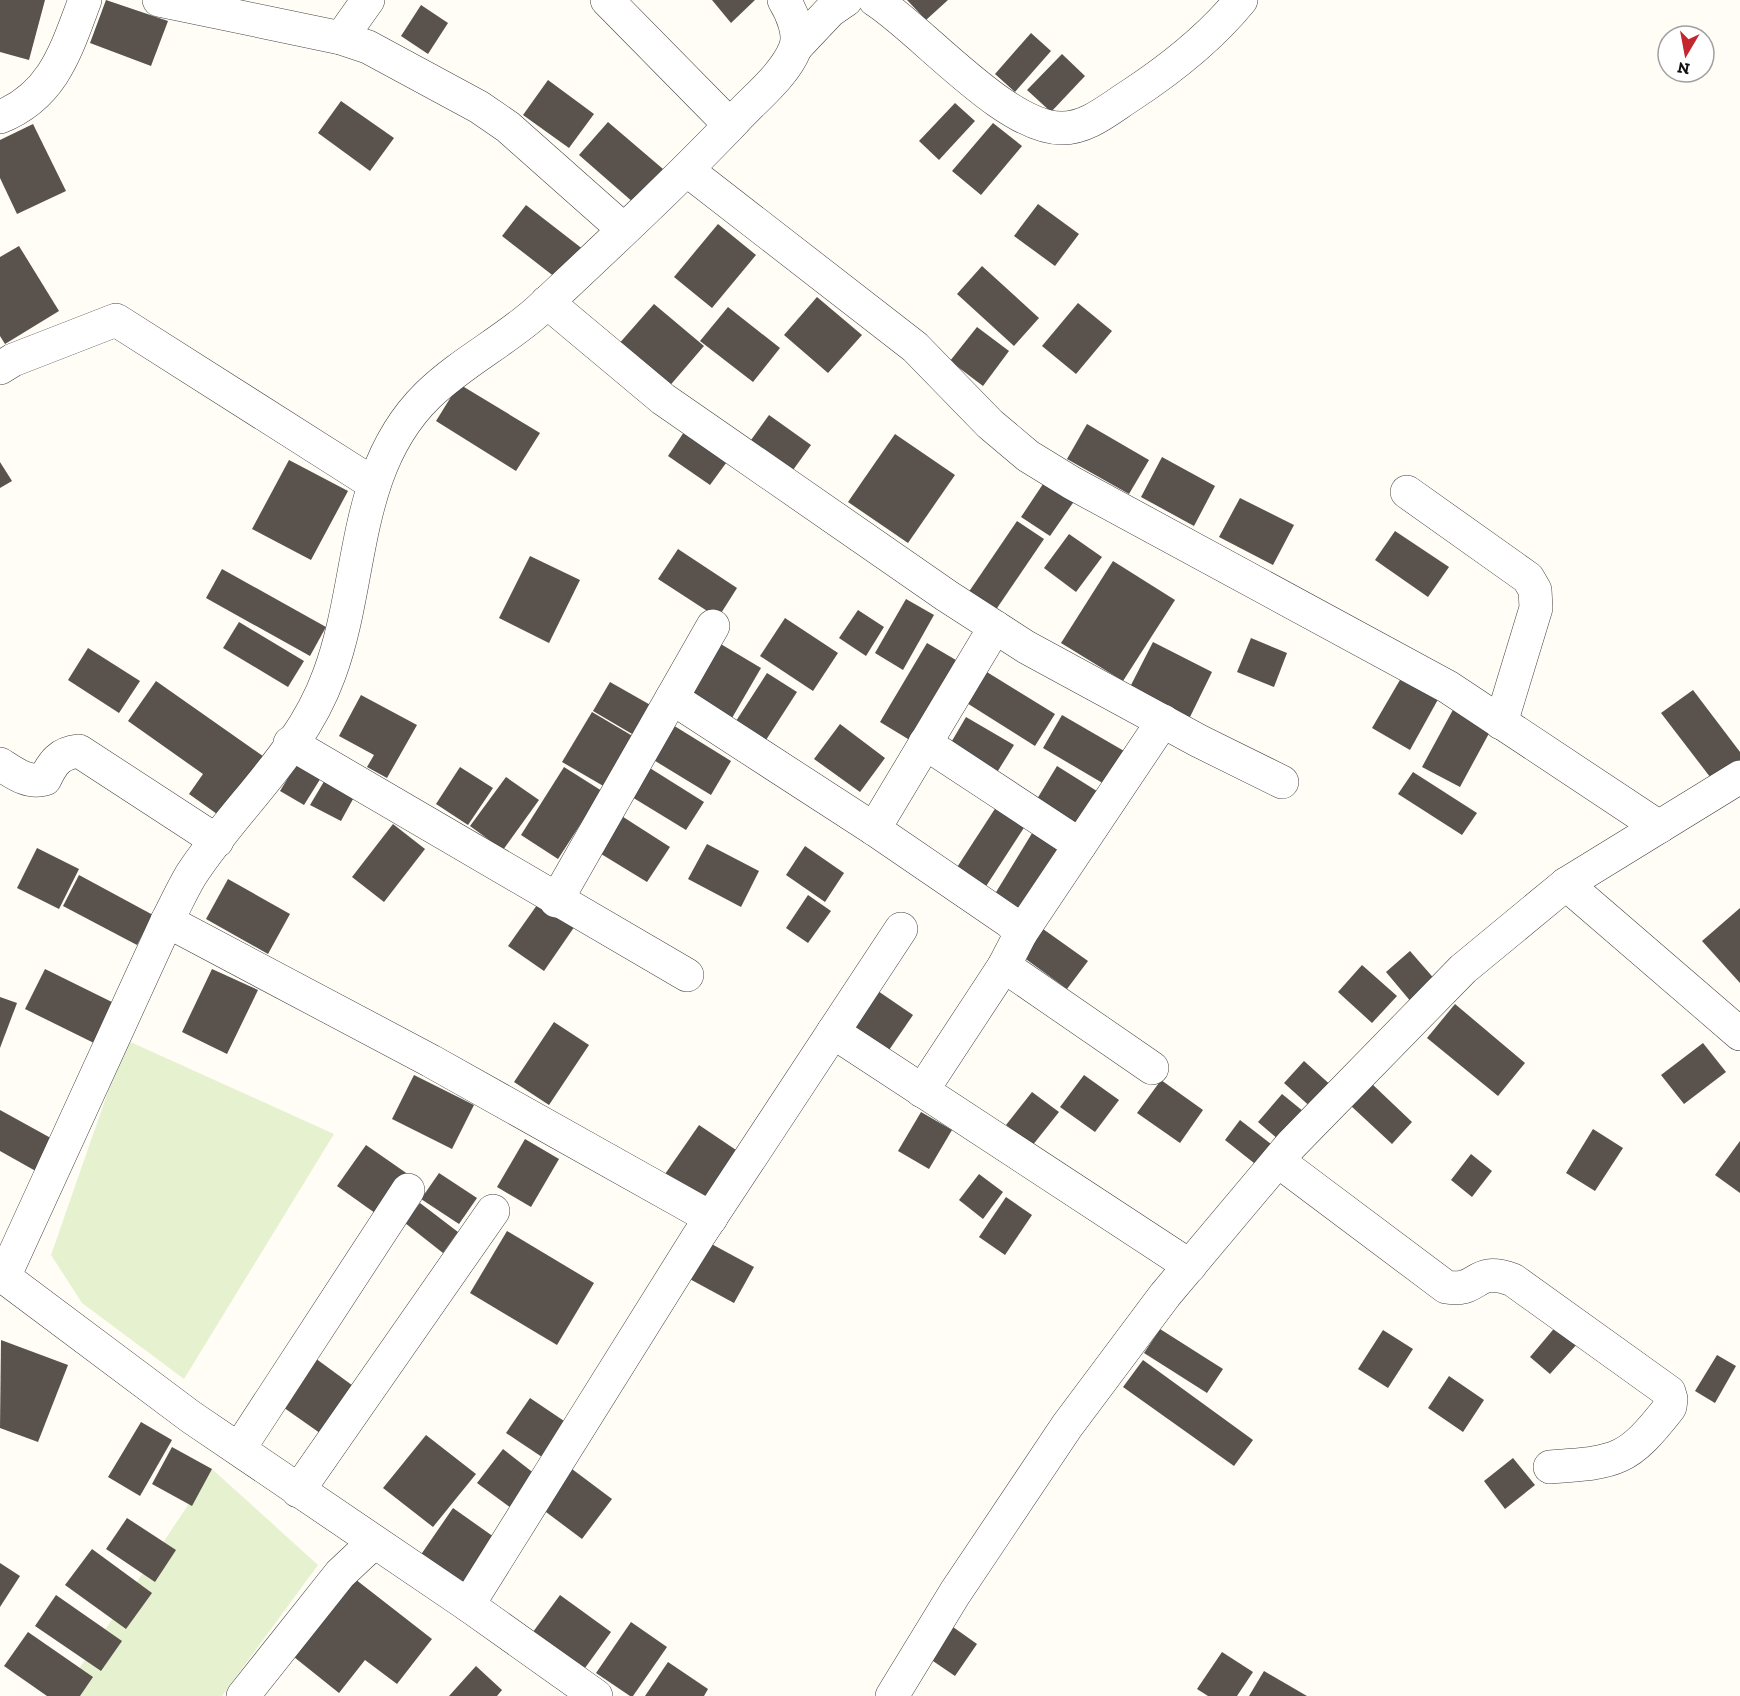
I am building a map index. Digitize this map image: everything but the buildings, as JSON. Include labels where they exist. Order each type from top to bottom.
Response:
[{"type":"street","points":[[0,117],[15,111],[44,87],[62,63],[85,0]]},
{"type":"street","points":[[159,0],[341,38],[368,47],[479,107],[508,128],[623,229]]},
{"type":"street","points":[[341,38],[368,0]]},
{"type":"street","points":[[607,0],[730,124]]},
{"type":"street","points":[[784,0],[795,23],[796,47]]},
{"type":"street","points":[[595,1696],[468,1605],[373,1543],[191,1417],[2,1276],[167,921],[191,876],[276,768],[290,743],[313,711],[338,651],[367,506],[374,484],[401,429],[427,396],[462,365],[506,335],[542,306],[687,170],[784,68],[796,47],[830,11],[846,0]]},
{"type":"street","points":[[875,0],[1008,109],[1036,123],[1061,128],[1087,123],[1169,70],[1227,17],[1241,0]]},
{"type":"street","points":[[687,170],[915,347],[990,424],[1028,456],[1072,483],[1448,687],[1659,827]]},
{"type":"street","points":[[542,306],[663,399],[862,540],[1026,647],[1282,782]]},
{"type":"street","points":[[0,368],[13,360],[116,320],[374,484]]},
{"type":"street","points":[[1407,492],[1528,578],[1536,590],[1536,608],[1502,723]]},
{"type":"street","points":[[556,901],[713,626]]},
{"type":"street","points":[[874,829],[995,627]]},
{"type":"street","points":[[672,698],[874,829],[1010,922],[1021,933]]},
{"type":"street","points":[[922,1090],[1004,966],[1021,933],[1163,721]]},
{"type":"street","points":[[290,743],[556,901],[687,975]]},
{"type":"street","points":[[926,743],[1080,845]]},
{"type":"street","points":[[0,764],[18,776],[35,782],[45,779],[54,762],[66,752],[79,751],[217,841]]},
{"type":"street","points":[[892,1696],[955,1593],[1067,1426],[1190,1266],[1278,1161],[1462,969],[1566,884],[1610,854],[1740,777]]},
{"type":"street","points":[[1566,884],[1740,1034]]},
{"type":"street","points":[[167,921],[431,1060],[711,1218]]},
{"type":"street","points":[[468,1605],[711,1218],[901,929]]},
{"type":"street","points":[[1004,966],[1152,1068]]},
{"type":"street","points":[[833,1032],[1190,1266]]},
{"type":"street","points":[[1278,1161],[1446,1287],[1460,1289],[1472,1285],[1480,1276],[1495,1274],[1513,1280],[1669,1392],[1670,1407],[1633,1450],[1603,1463],[1551,1467]]},
{"type":"street","points":[[239,1449],[408,1190]]},
{"type":"street","points":[[298,1491],[493,1212]]},
{"type":"street","points":[[243,1696],[340,1574],[373,1543]]},
{"type":"green space","points":[[126,1040],[334,1134],[184,1379],[82,1303],[51,1255]]},
{"type":"green space","points":[[212,1469],[318,1565],[222,1696],[61,1696]]}]
